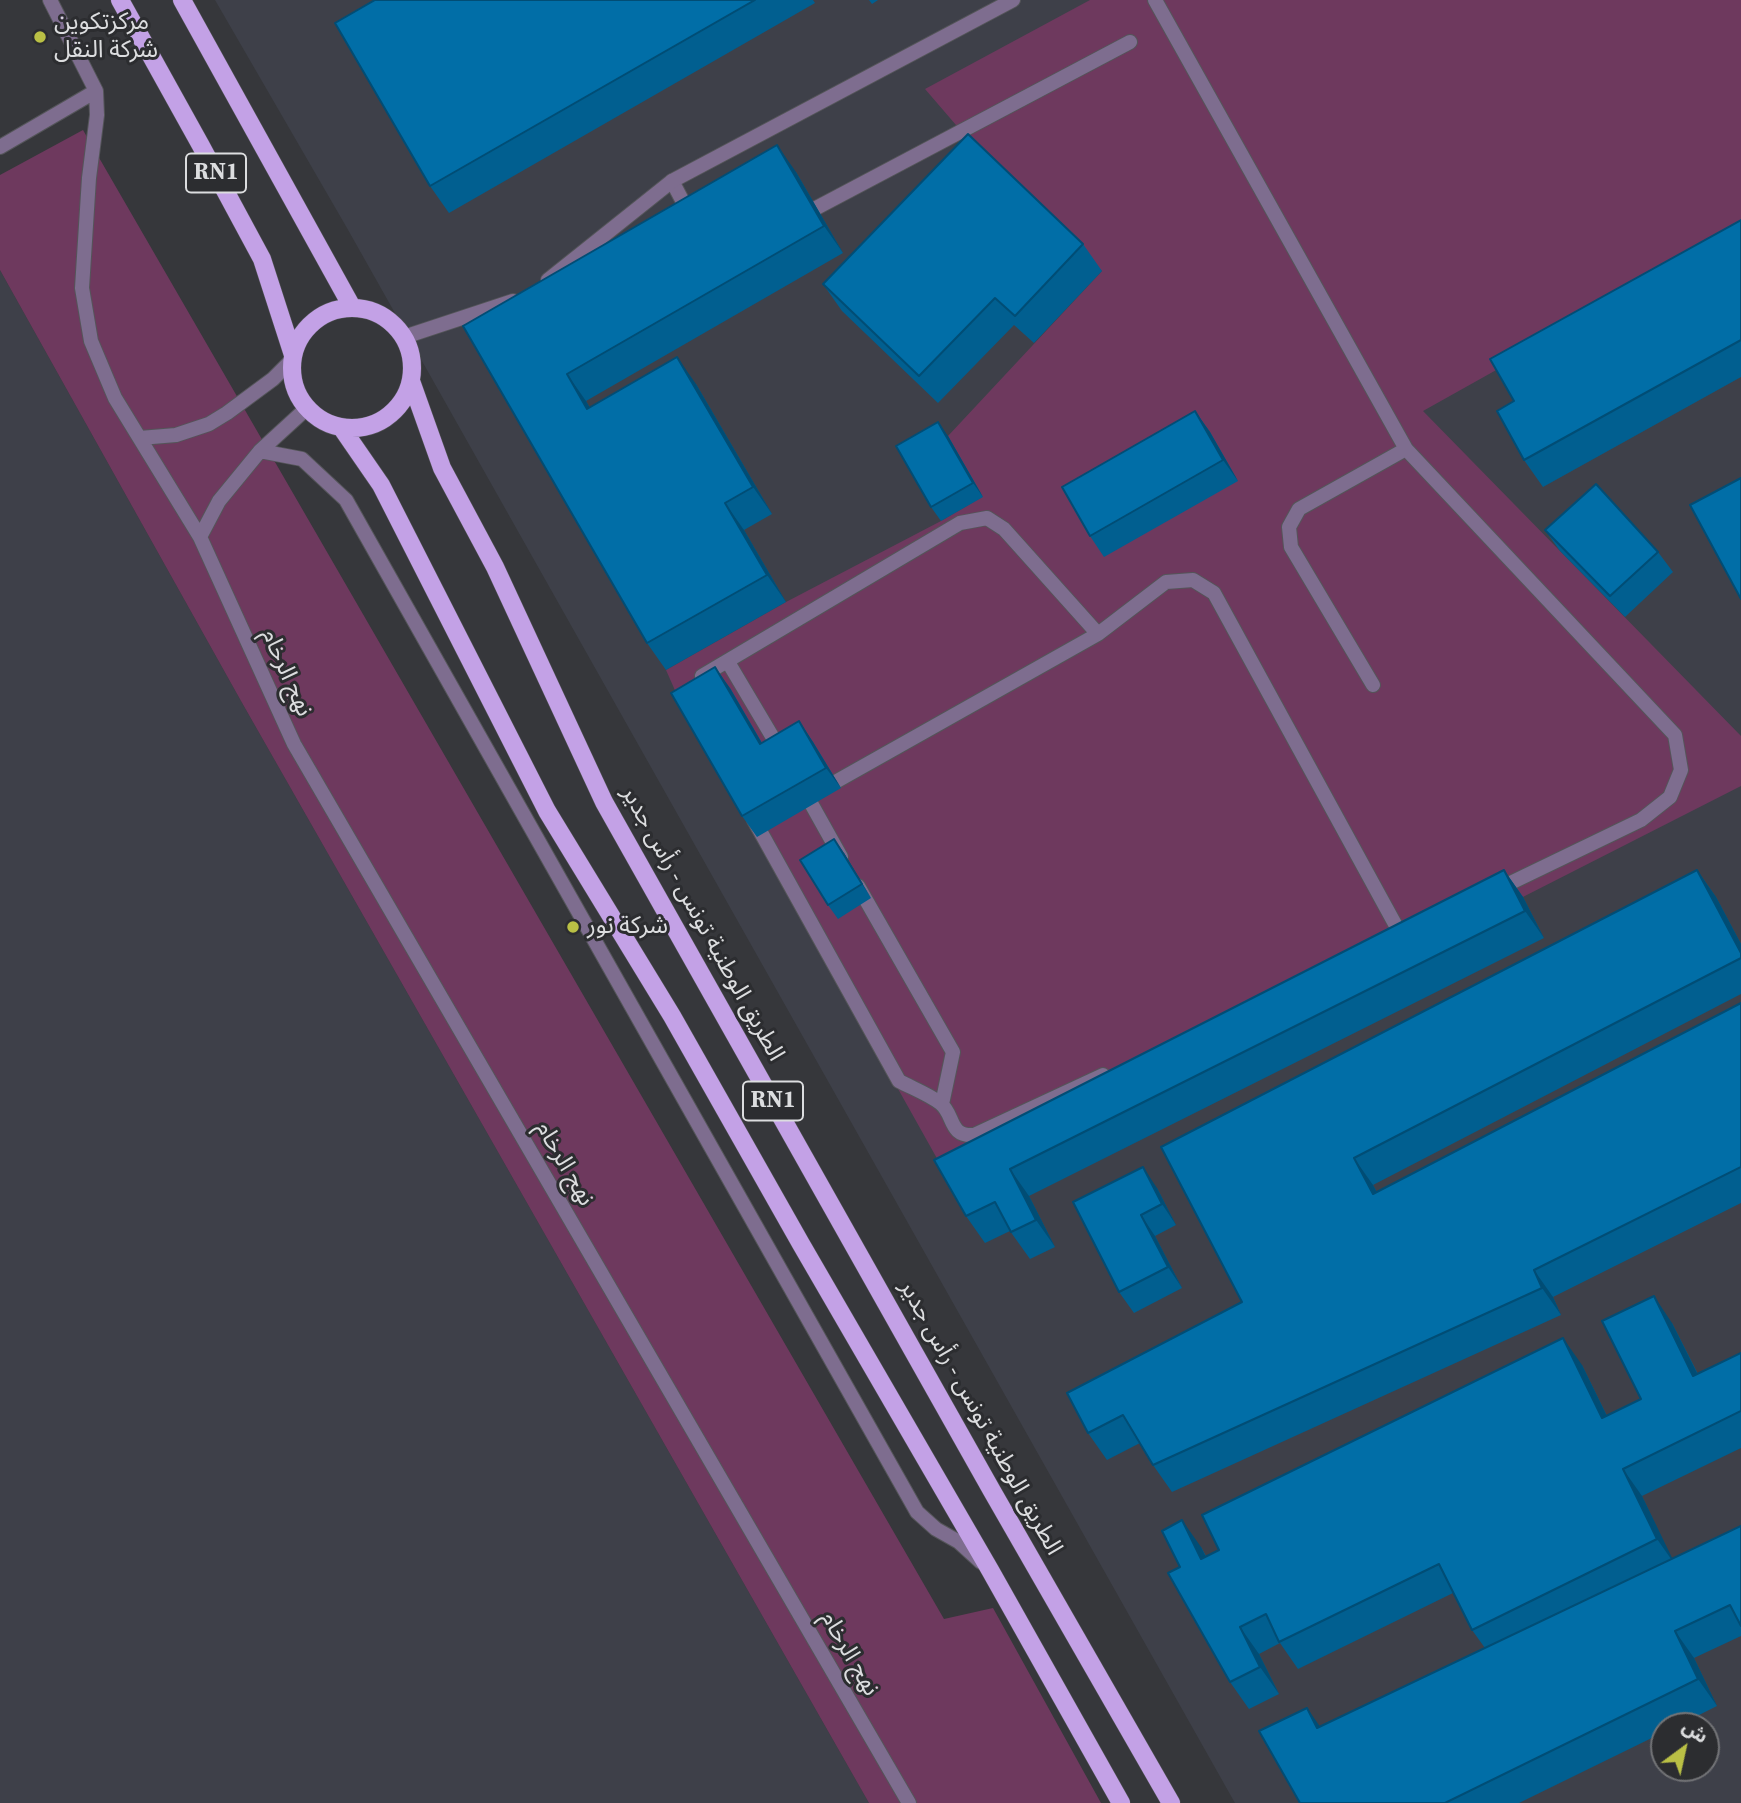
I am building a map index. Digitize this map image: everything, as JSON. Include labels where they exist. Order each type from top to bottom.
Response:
[{"type":"main road","name":"RN1","points":[[120,0],[262,259],[293,358],[293,377],[298,394],[307,408],[323,421],[341,427],[381,485],[547,811],[672,1016],[1121,1803]]},
{"type":"main road","name":"RN1","points":[[182,0],[352,307]]},
{"type":"main road","points":[[293,358],[301,336],[314,321],[332,311],[352,307],[372,311],[391,322],[404,337]]},
{"type":"main road","name":"RN1","points":[[404,337],[413,366],[411,381]]},
{"type":"main road","points":[[341,427],[377,423],[392,413],[405,398],[411,381]]},
{"type":"main road","name":"الطريق الوطنية تونس - رأس جدير","points":[[411,381],[442,468],[495,567],[604,802],[1171,1803]]},
{"type":"street","points":[[0,147],[96,91],[50,0]]},
{"type":"street","points":[[404,337],[533,293],[673,181],[1013,0]]},
{"type":"street","points":[[1155,0],[1406,449],[1675,735],[1681,770],[1670,797],[1641,820],[1485,895]]},
{"type":"street","points":[[783,225],[1130,42]]},
{"type":"street","name":"نهج الرخام","points":[[96,91],[97,115],[89,178],[82,288],[91,341],[115,398],[200,537],[294,744],[909,1803]]},
{"type":"street","points":[[673,181],[700,234]]},
{"type":"street","points":[[140,438],[176,435],[209,424],[273,379],[293,358]]},
{"type":"street","points":[[200,537],[219,501],[260,451],[307,408]]},
{"type":"street","points":[[1373,685],[1291,547],[1289,527],[1299,509],[1406,449]]},
{"type":"street","points":[[260,451],[302,459],[346,500],[917,1512],[936,1529],[959,1542],[990,1570]]},
{"type":"street","points":[[690,682],[960,523],[987,518],[1004,529],[1098,634]]},
{"type":"street","points":[[803,801],[1098,634],[1166,582],[1193,580],[1214,593],[1400,935]]},
{"type":"street","points":[[728,662],[791,769],[803,801],[953,1052],[942,1104]]},
{"type":"street","points":[[745,806],[764,825],[899,1081],[942,1104],[956,1130],[964,1136],[974,1135],[1112,1071]]},
{"type":"shaded area","points":[[215,0],[1741,0],[1741,1803],[1235,1803],[347,228]]},
{"type":"shaded area","points":[[1090,0],[1741,0],[1741,233],[1423,411],[1741,736],[1741,786],[953,1187],[685,713],[666,670],[982,497],[948,436],[1102,271],[987,161],[925,89]]},
{"type":"shaded area","points":[[83,130],[944,1619],[993,1608],[1101,1803],[869,1803],[241,701],[0,270],[0,175]]},
{"type":"shaded area","points":[[0,270],[241,701],[869,1803],[0,1803]]},
{"type":"building","points":[[375,0],[755,0],[430,186],[335,23]]},
{"type":"building","points":[[968,134],[1083,244],[1015,316],[995,298],[919,376],[823,284]]},
{"type":"building","points":[[777,145],[824,226],[567,374],[587,409],[677,357],[753,487],[725,503],[767,575],[647,643],[463,326]]},
{"type":"building","points":[[1741,220],[1741,340],[1524,460],[1497,411],[1514,401],[1490,359]]},
{"type":"building","points":[[1195,411],[1223,460],[1090,536],[1062,487]]},
{"type":"building","points":[[938,422],[973,483],[931,507],[896,446]]},
{"type":"building","points":[[1741,478],[1741,599],[1690,505]]},
{"type":"building","points":[[1596,484],[1658,552],[1610,596],[1545,530]]},
{"type":"building","points":[[715,667],[760,744],[799,721],[826,768],[742,816],[671,693]]},
{"type":"building","points":[[834,839],[862,884],[828,905],[800,860]]},
{"type":"building","points":[[1504,870],[1525,911],[1010,1169],[1036,1220],[1011,1232],[995,1202],[966,1216],[934,1160]]},
{"type":"building","points":[[1697,870],[1741,953],[1741,958],[1354,1158],[1373,1194],[1741,1003],[1741,1167],[1534,1270],[1542,1288],[1153,1465],[1123,1415],[1088,1433],[1067,1393],[1242,1302],[1161,1147]]},
{"type":"building","points":[[1143,1167],[1162,1204],[1141,1215],[1168,1267],[1119,1292],[1073,1202]]},
{"type":"building","points":[[1654,1296],[1693,1376],[1741,1353],[1741,1411],[1623,1469],[1657,1539],[1472,1630],[1439,1564],[1279,1642],[1266,1614],[1240,1627],[1260,1667],[1230,1682],[1168,1573],[1180,1567],[1162,1531],[1182,1520],[1201,1559],[1219,1550],[1202,1515],[1563,1338],[1602,1418],[1641,1399],[1602,1321]]},
{"type":"building","points":[[1741,1526],[1741,1626],[1730,1605],[1675,1631],[1698,1679],[1445,1803],[1300,1803],[1259,1731],[1307,1708],[1317,1728]]},
{"type":"place","name":"مركزتكوين شركة النقل","points":[[40,37]]},
{"type":"place","name":"شركة نور","points":[[573,927]]}]
